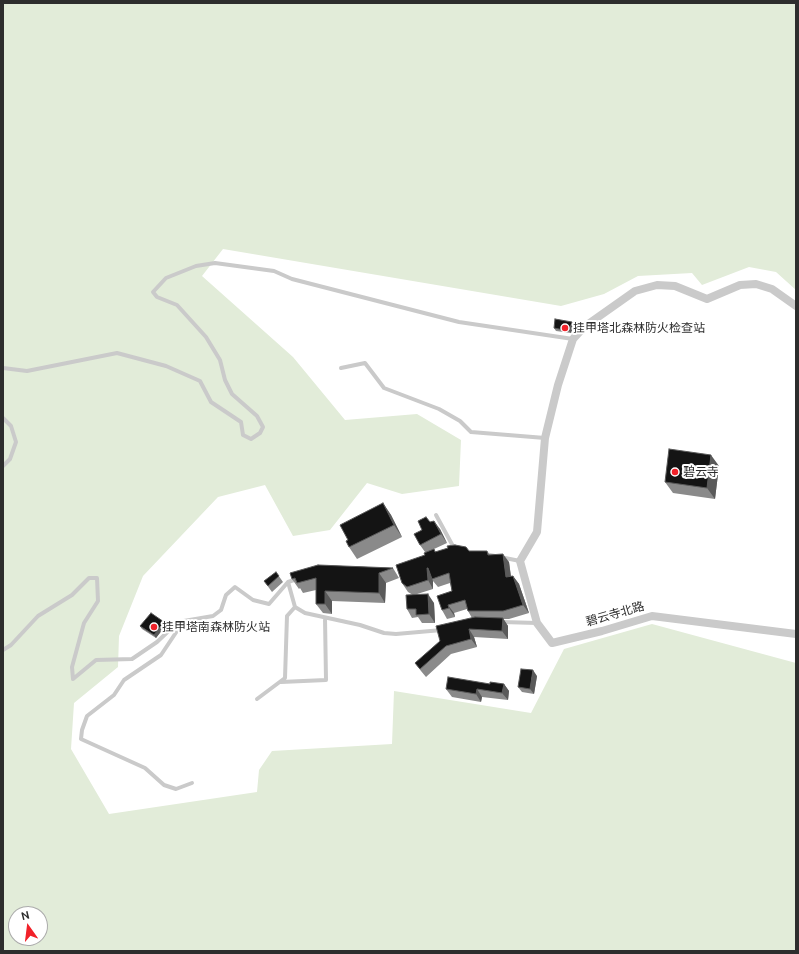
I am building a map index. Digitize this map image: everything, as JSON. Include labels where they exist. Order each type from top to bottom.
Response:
[{"type":"street","points":[[520,561],[537,532],[545,438],[558,385],[573,339],[584,327],[636,291],[657,285],[675,286],[707,299],[740,285],[756,284],[772,289],[796,306]]},
{"type":"street","name":"碧云寺北路","points":[[520,561],[537,623],[552,642],[602,631],[652,616],[796,634]]},
{"type":"lane","points":[[3,368],[26,371],[117,353],[166,366],[200,381],[211,402],[241,422],[243,435],[251,439],[260,433],[263,427],[258,416],[232,394],[225,380],[220,360],[206,337],[177,304],[157,297],[153,292],[166,278],[196,266],[215,263],[274,271],[292,279],[459,322],[573,339]]},
{"type":"lane","points":[[341,368],[365,363],[384,388],[439,409],[460,421],[471,432],[545,438]]},
{"type":"lane","points":[[3,418],[11,426],[16,442],[10,459],[3,466]]},
{"type":"lane","points":[[436,515],[454,548]]},
{"type":"lane","points":[[446,551],[454,548],[460,549]]},
{"type":"lane","points":[[479,552],[520,561]]},
{"type":"lane","points":[[3,650],[11,645],[38,616],[72,594],[89,578],[97,578],[98,601],[84,623],[72,667],[73,679],[96,660],[132,659],[157,642],[178,622],[213,616],[221,610],[226,595],[235,587],[253,600],[269,604],[288,582],[302,578]]},
{"type":"lane","points":[[288,582],[295,607],[305,613],[360,625],[384,633],[396,634],[444,630]]},
{"type":"lane","points":[[257,699],[285,678],[287,616],[295,607]]},
{"type":"lane","points":[[281,682],[326,680],[325,618]]},
{"type":"lane","points":[[178,622],[177,631],[161,655],[124,680],[114,695],[87,716],[81,738],[145,768],[164,785],[176,789],[192,783]]},
{"type":"lane","points":[[494,622],[537,623]]},
{"type":"green space","points":[[3,3],[796,3],[796,290],[776,272],[749,267],[702,285],[692,273],[638,276],[604,294],[561,306],[223,249],[202,276],[293,357],[345,420],[417,414],[461,440],[459,486],[402,494],[367,483],[330,530],[293,536],[265,485],[218,497],[143,576],[119,636],[118,667],[74,703],[71,749],[109,814],[257,792],[259,770],[272,751],[392,744],[394,691],[531,713],[564,649],[652,624],[796,663],[796,951],[3,951]]},
{"type":"building","points":[[555,319],[572,322],[569,331],[554,328]]},
{"type":"building","points":[[669,449],[711,455],[707,488],[665,482]]},
{"type":"building","points":[[383,503],[394,525],[349,547],[346,541],[348,540],[340,525]]},
{"type":"building","points":[[426,517],[430,522],[434,521],[441,534],[420,545],[414,534],[422,530],[418,521]]},
{"type":"building","points":[[455,545],[466,547],[469,551],[487,551],[488,555],[503,554],[506,577],[513,576],[523,605],[503,611],[468,611],[465,600],[448,605],[449,608],[442,610],[437,596],[452,591],[449,573],[432,579],[428,568],[428,580],[407,587],[402,583],[396,565],[425,555],[424,553],[434,549],[435,552],[448,548],[447,546]]},
{"type":"building","points":[[318,565],[393,568],[379,573],[379,593],[325,591],[325,604],[316,604],[316,578],[297,583],[295,578],[292,579],[290,573]]},
{"type":"building","points":[[276,572],[279,576],[268,586],[264,581]]},
{"type":"building","points":[[428,594],[429,614],[416,615],[416,609],[407,609],[406,595]]},
{"type":"building","name":"挂甲塔南森林防火站","points":[[151,613],[164,622],[154,635],[140,626]]},
{"type":"building","points":[[475,617],[503,618],[502,631],[469,629],[471,639],[446,646],[420,669],[415,663],[440,641],[436,626]]},
{"type":"building","points":[[521,669],[533,670],[530,689],[518,687]]},
{"type":"building","points":[[448,677],[490,684],[490,682],[504,684],[502,693],[477,689],[476,694],[446,689]]},
{"type":"place","name":"挂甲塔北森林防火检查站","points":[[565,328]]},
{"type":"place","name":"碧云寺","points":[[675,472]]},
{"type":"place","name":"挂甲塔南森林防火站","points":[[154,627]]}]
